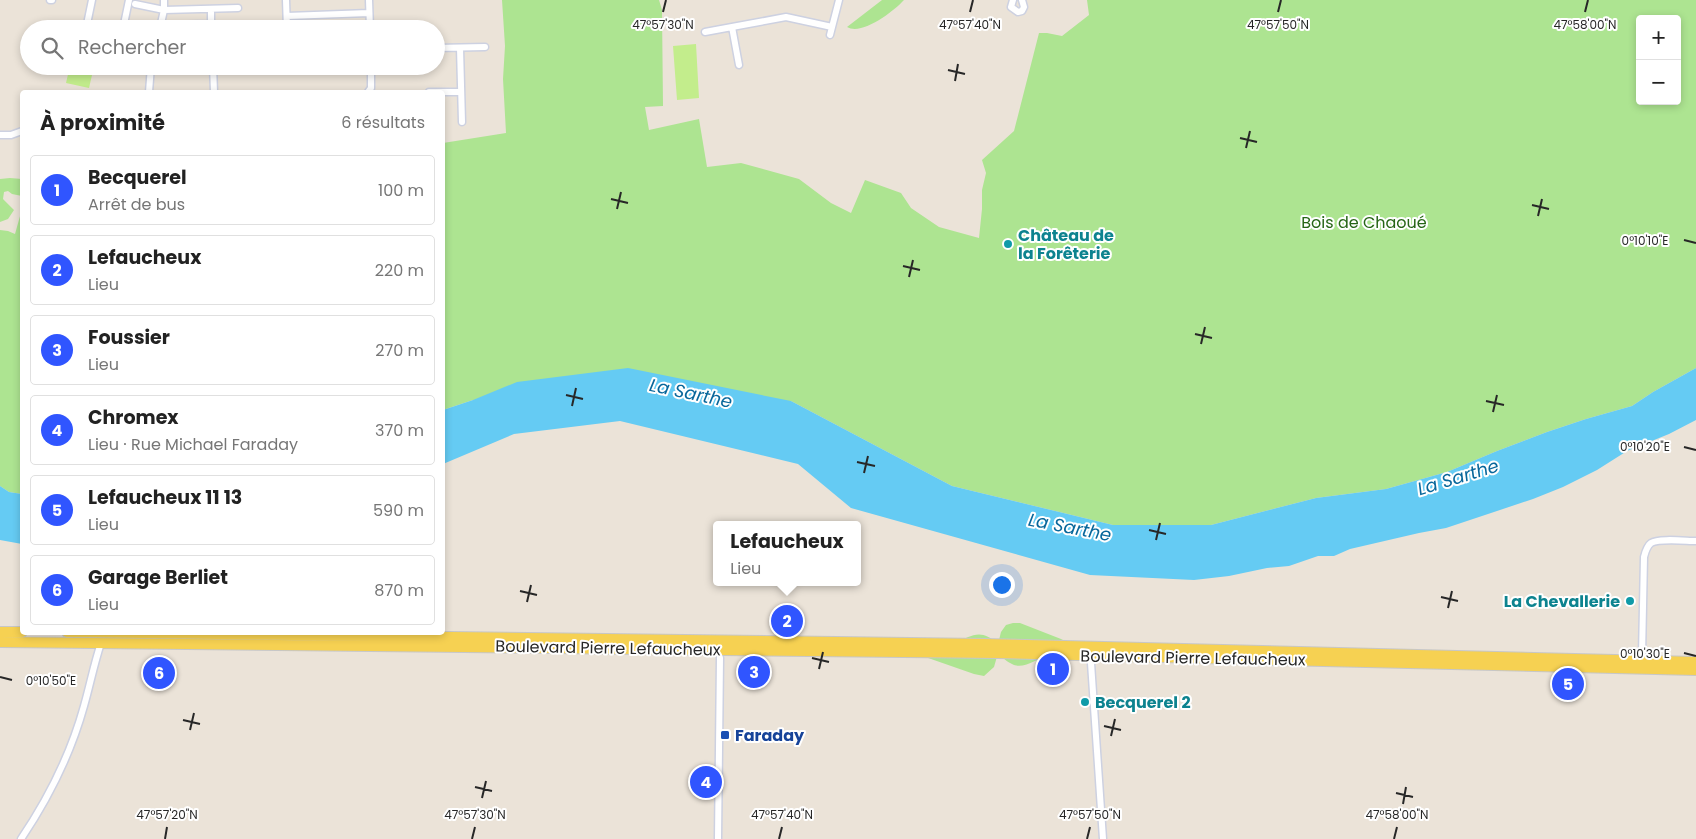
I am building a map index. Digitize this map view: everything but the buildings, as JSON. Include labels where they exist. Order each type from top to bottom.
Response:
[{"type":"main road","points":[[0,632],[20,632]]},
{"type":"main road","name":"Boulevard Pierre Lefaucheux","points":[[101,636],[998,649],[1696,670]]},
{"type":"main road","name":"Boulevard Pierre Lefaucheux","points":[[0,642],[101,636],[210,636],[1696,662]]},
{"type":"street","points":[[88,20],[92,0]]},
{"type":"street","points":[[162,20],[164,0]]},
{"type":"street","points":[[286,0],[287,20]]},
{"type":"street","points":[[369,0],[370,20]]},
{"type":"street","points":[[830,35],[839,0]]},
{"type":"street","points":[[1014,0],[1011,7],[1018,12],[1022,11],[1024,7],[1022,0]]},
{"type":"street","points":[[126,20],[132,2],[164,10],[238,8]]},
{"type":"street","points":[[211,9],[211,20]]},
{"type":"street","points":[[287,16],[370,13]]},
{"type":"street","points":[[705,32],[786,18],[832,27]]},
{"type":"street","points":[[732,27],[739,65]]},
{"type":"street","points":[[445,48],[485,47]]},
{"type":"street","points":[[460,48],[462,122]]},
{"type":"street","points":[[150,75],[150,90]]},
{"type":"street","points":[[213,75],[214,90]]},
{"type":"street","points":[[370,90],[371,75]]},
{"type":"street","points":[[445,92],[461,92]]},
{"type":"street","points":[[0,135],[11,135],[20,132]]},
{"type":"street","points":[[1642,655],[1644,557],[1647,549],[1651,543],[1658,541],[1696,541]]},
{"type":"street","points":[[21,839],[52,786],[68,751],[84,706],[101,636]]},
{"type":"street","points":[[718,839],[720,658]]},
{"type":"street","points":[[1091,663],[1103,839]]},
{"type":"green space","name":"Bois de Chaoué","points":[[502,0],[659,0],[662,10],[663,106],[645,107],[649,130],[699,119],[707,167],[741,163],[799,179],[831,203],[851,213],[865,180],[901,193],[911,208],[939,227],[979,238],[982,190],[986,173],[982,160],[1014,131],[1039,33],[1062,36],[1089,15],[1087,0],[1696,0],[1696,368],[1632,406],[1547,432],[1447,472],[1386,489],[1316,498],[1211,525],[1113,525],[952,486],[791,401],[473,400],[445,409],[445,143],[506,133],[503,79],[505,46]]},
{"type":"green space","points":[[882,0],[904,0],[886,16],[869,25],[853,29],[847,27]]},
{"type":"green space","points":[[696,44],[699,98],[677,100],[673,46]]},
{"type":"green space","points":[[68,75],[92,75],[89,88],[66,83]]},
{"type":"green space","points":[[0,179],[20,179],[20,196],[8,191],[4,192],[3,199],[14,210],[8,219],[0,222]]},
{"type":"green space","points":[[20,216],[20,494],[9,492],[0,486],[0,230],[15,234]]},
{"type":"green space","points":[[1020,623],[1076,647],[954,644],[971,636],[981,635],[992,639],[998,644],[1001,632],[1006,625]]},
{"type":"green space","points":[[911,652],[998,653],[994,667],[984,676]]},
{"type":"green space","points":[[998,653],[1048,654],[1021,666],[1010,663]]},
{"type":"water","name":"La Sarthe","points":[[628,368],[791,401],[952,486],[1113,525],[1211,525],[1316,498],[1386,489],[1447,472],[1547,432],[1632,406],[1696,368],[1696,420],[1669,434],[1627,451],[1597,470],[1563,487],[1446,528],[1350,549],[1334,556],[1318,556],[1289,566],[1194,580],[1090,575],[851,508],[798,464],[620,421],[514,434],[445,463],[445,409],[517,382]]},
{"type":"water","points":[[0,486],[9,492],[20,494],[20,544],[0,540]]},
{"type":"place","name":"Château de la Forêterie","points":[[1008,244]]},
{"type":"place","name":"La Chevallerie","points":[[1630,601]]},
{"type":"place","name":"Lefaucheux","points":[[787,621]]},
{"type":"place","name":"Becquerel","points":[[1053,669]]},
{"type":"place","name":"Foussier","points":[[754,672]]},
{"type":"place","name":"Garage Berliet","points":[[159,673]]},
{"type":"place","name":"Lefaucheux 11 13","points":[[1568,684]]},
{"type":"place","name":"Becquerel 2","points":[[1085,702]]},
{"type":"place","name":"Faraday","points":[[725,735]]},
{"type":"place","name":"Chromex","points":[[706,782]]}]
